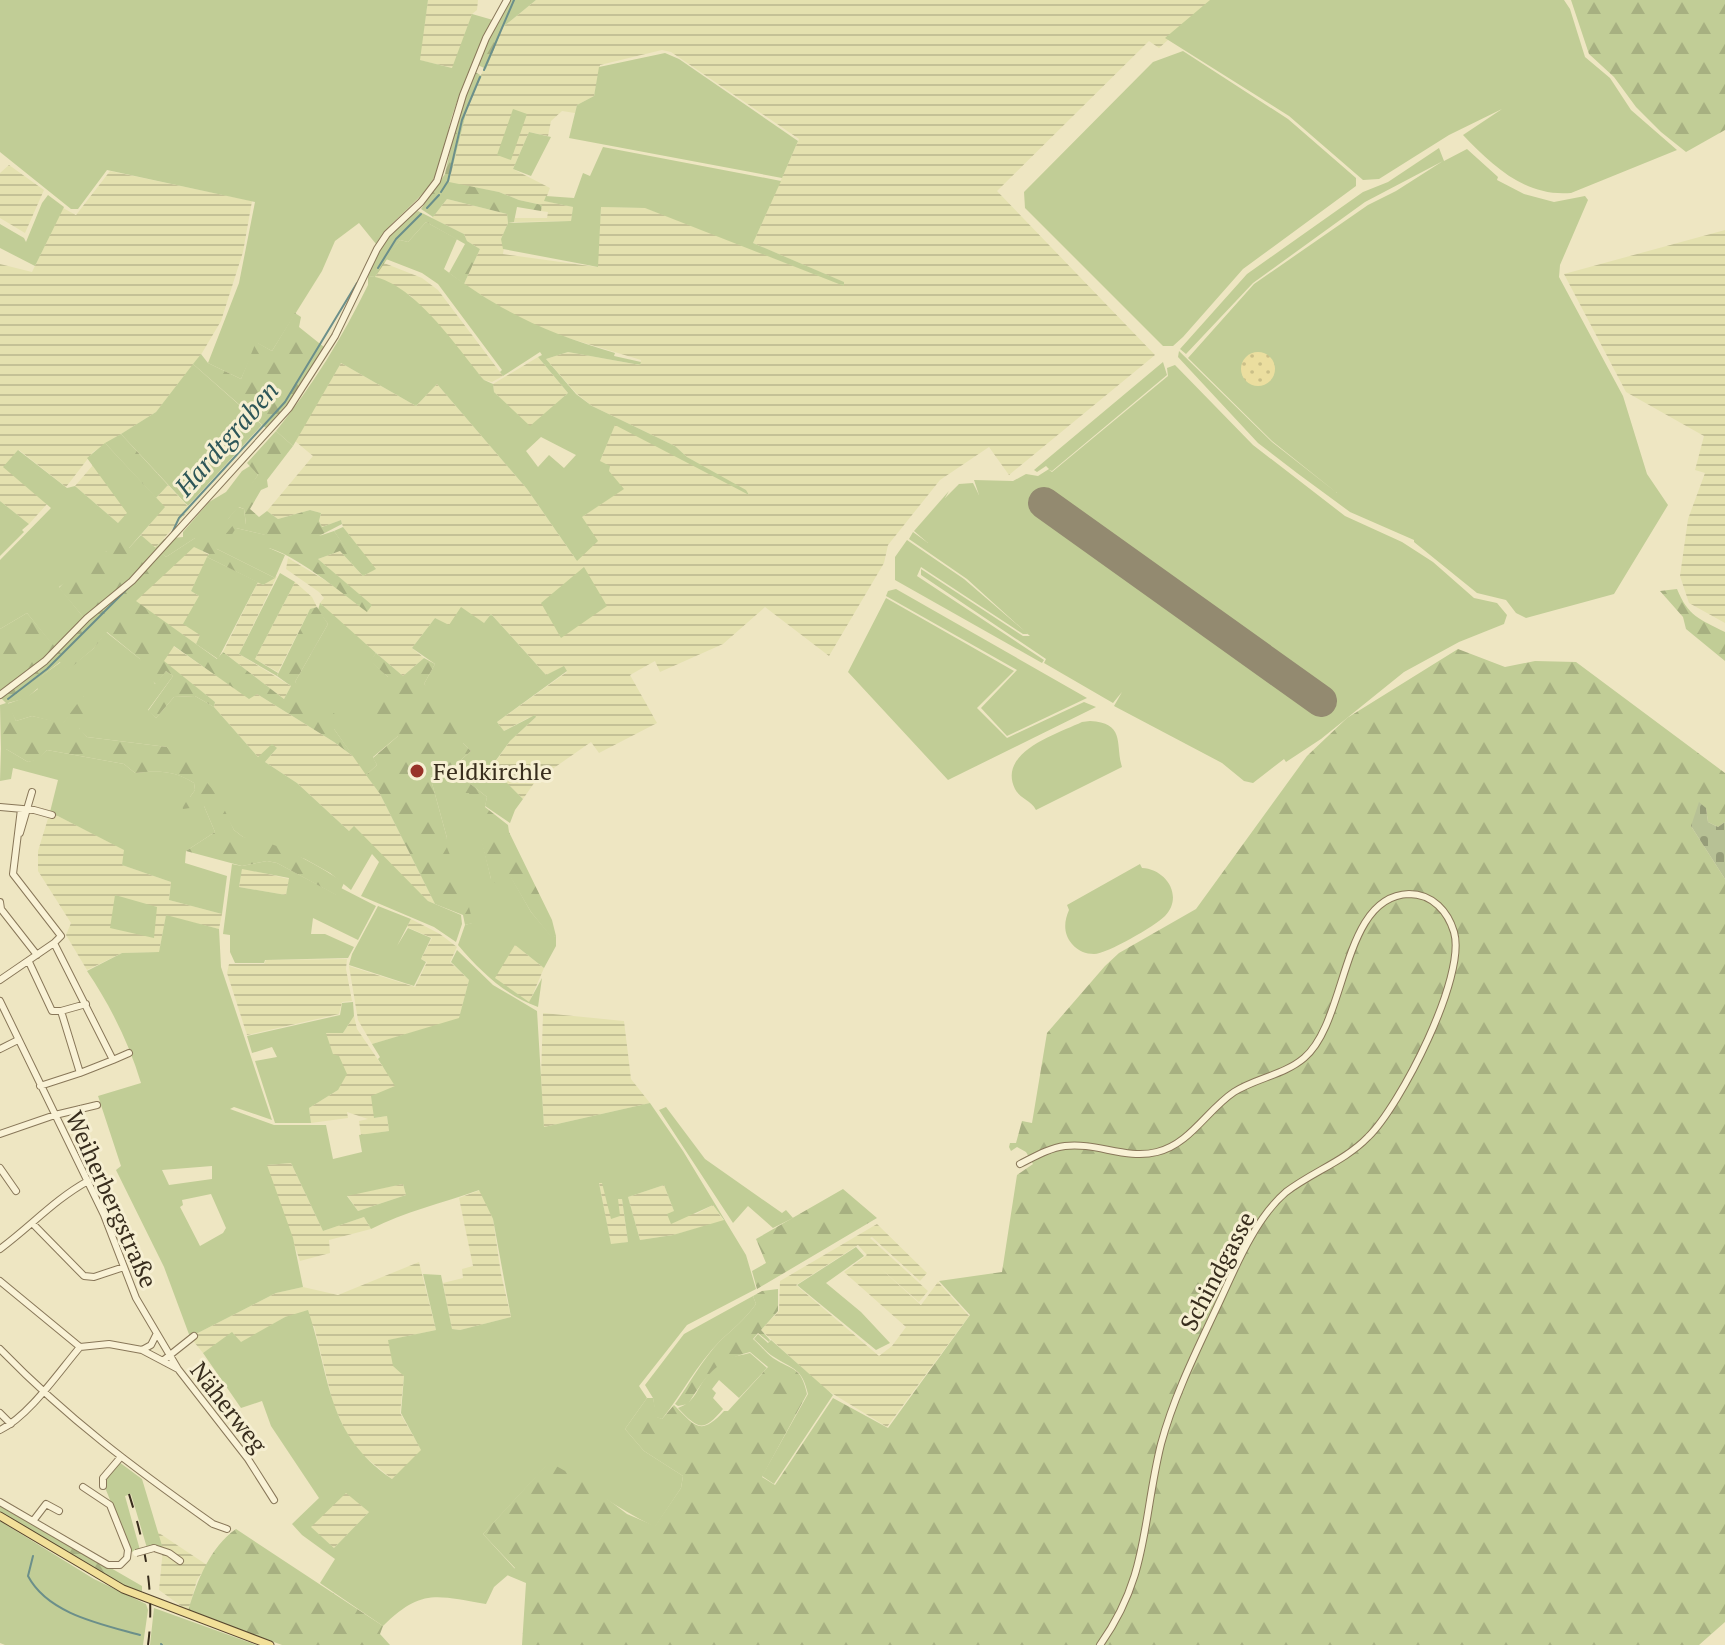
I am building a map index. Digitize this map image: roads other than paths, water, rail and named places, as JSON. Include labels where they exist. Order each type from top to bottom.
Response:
[{"type":"main road","points":[[0,1516],[111,1583],[270,1645]]},
{"type":"street","points":[[0,695],[45,661],[87,618],[132,581],[289,408],[335,336],[377,249],[387,234],[421,202],[437,181],[463,95],[486,38],[507,0]]},
{"type":"street","points":[[0,980],[61,936],[13,874],[24,809],[32,792]]},
{"type":"street","points":[[0,807],[52,815]]},
{"type":"street","name":"Schindgasse","points":[[1020,1164],[1062,1146],[1077,1145],[1143,1154],[1171,1147],[1236,1091],[1295,1064],[1312,1050],[1326,1027],[1359,932],[1383,903],[1402,895],[1421,895],[1436,904],[1447,916],[1456,939],[1452,972],[1438,1016],[1415,1067],[1368,1137],[1340,1159],[1296,1185],[1274,1205],[1250,1238],[1181,1382],[1153,1477],[1143,1553],[1135,1580],[1122,1613],[1100,1645]]},
{"type":"street","points":[[0,902],[1,909],[37,955]]},
{"type":"street","points":[[54,943],[113,1060]]},
{"type":"street","points":[[29,962],[52,1011],[86,1004]]},
{"type":"street","name":"Weiherbergstraße","points":[[0,1001],[88,1181],[165,1359]]},
{"type":"street","points":[[61,1011],[80,1073]]},
{"type":"street","points":[[0,1049],[18,1040]]},
{"type":"street","points":[[40,1086],[129,1053]]},
{"type":"street","points":[[0,1134],[55,1115],[97,1105]]},
{"type":"street","points":[[0,1168],[16,1191]]},
{"type":"street","points":[[0,1249],[67,1192],[88,1181]]},
{"type":"street","points":[[33,1224],[84,1276],[94,1277],[124,1267]]},
{"type":"street","points":[[0,1281],[80,1347],[42,1392],[11,1424],[0,1430]]},
{"type":"street","points":[[142,1350],[151,1345],[156,1335]]},
{"type":"street","points":[[165,1359],[194,1336]]},
{"type":"street","name":"Näherweg","points":[[80,1347],[109,1344],[142,1350],[165,1359],[178,1369],[248,1459],[274,1500]]},
{"type":"street","points":[[0,1349],[42,1392],[120,1458],[213,1524],[227,1529]]},
{"type":"street","points":[[0,1413],[11,1424]]},
{"type":"street","points":[[103,1486],[103,1478],[120,1458]]},
{"type":"street","points":[[83,1487],[110,1505],[132,1554]]},
{"type":"street","points":[[0,1502],[108,1565],[120,1565],[132,1554],[154,1548],[180,1561]]},
{"type":"street","points":[[33,1521],[43,1505],[48,1504],[59,1511]]},
{"type":"waterway","name":"Hardtgraben","points":[[484,70],[514,0]]},
{"type":"waterway","name":"Hardtgraben","points":[[441,192],[448,181],[462,120],[480,77]]},
{"type":"waterway","name":"Hardtgraben","points":[[427,208],[439,195]]},
{"type":"waterway","name":"Hardtgraben","points":[[378,268],[396,239],[421,214]]},
{"type":"waterway","name":"Hardtgraben","points":[[172,533],[179,518],[285,402],[357,283]]},
{"type":"waterway","name":"Hardtgraben","points":[[8,699],[47,669],[143,573]]},
{"type":"waterway","points":[[33,1556],[28,1576],[48,1600],[77,1616],[140,1635]]},
{"type":"railway","points":[[129,1494],[147,1569],[150,1606],[148,1645]]},
{"type":"place","name":"Feldkirchle","points":[[417,771]]}]
